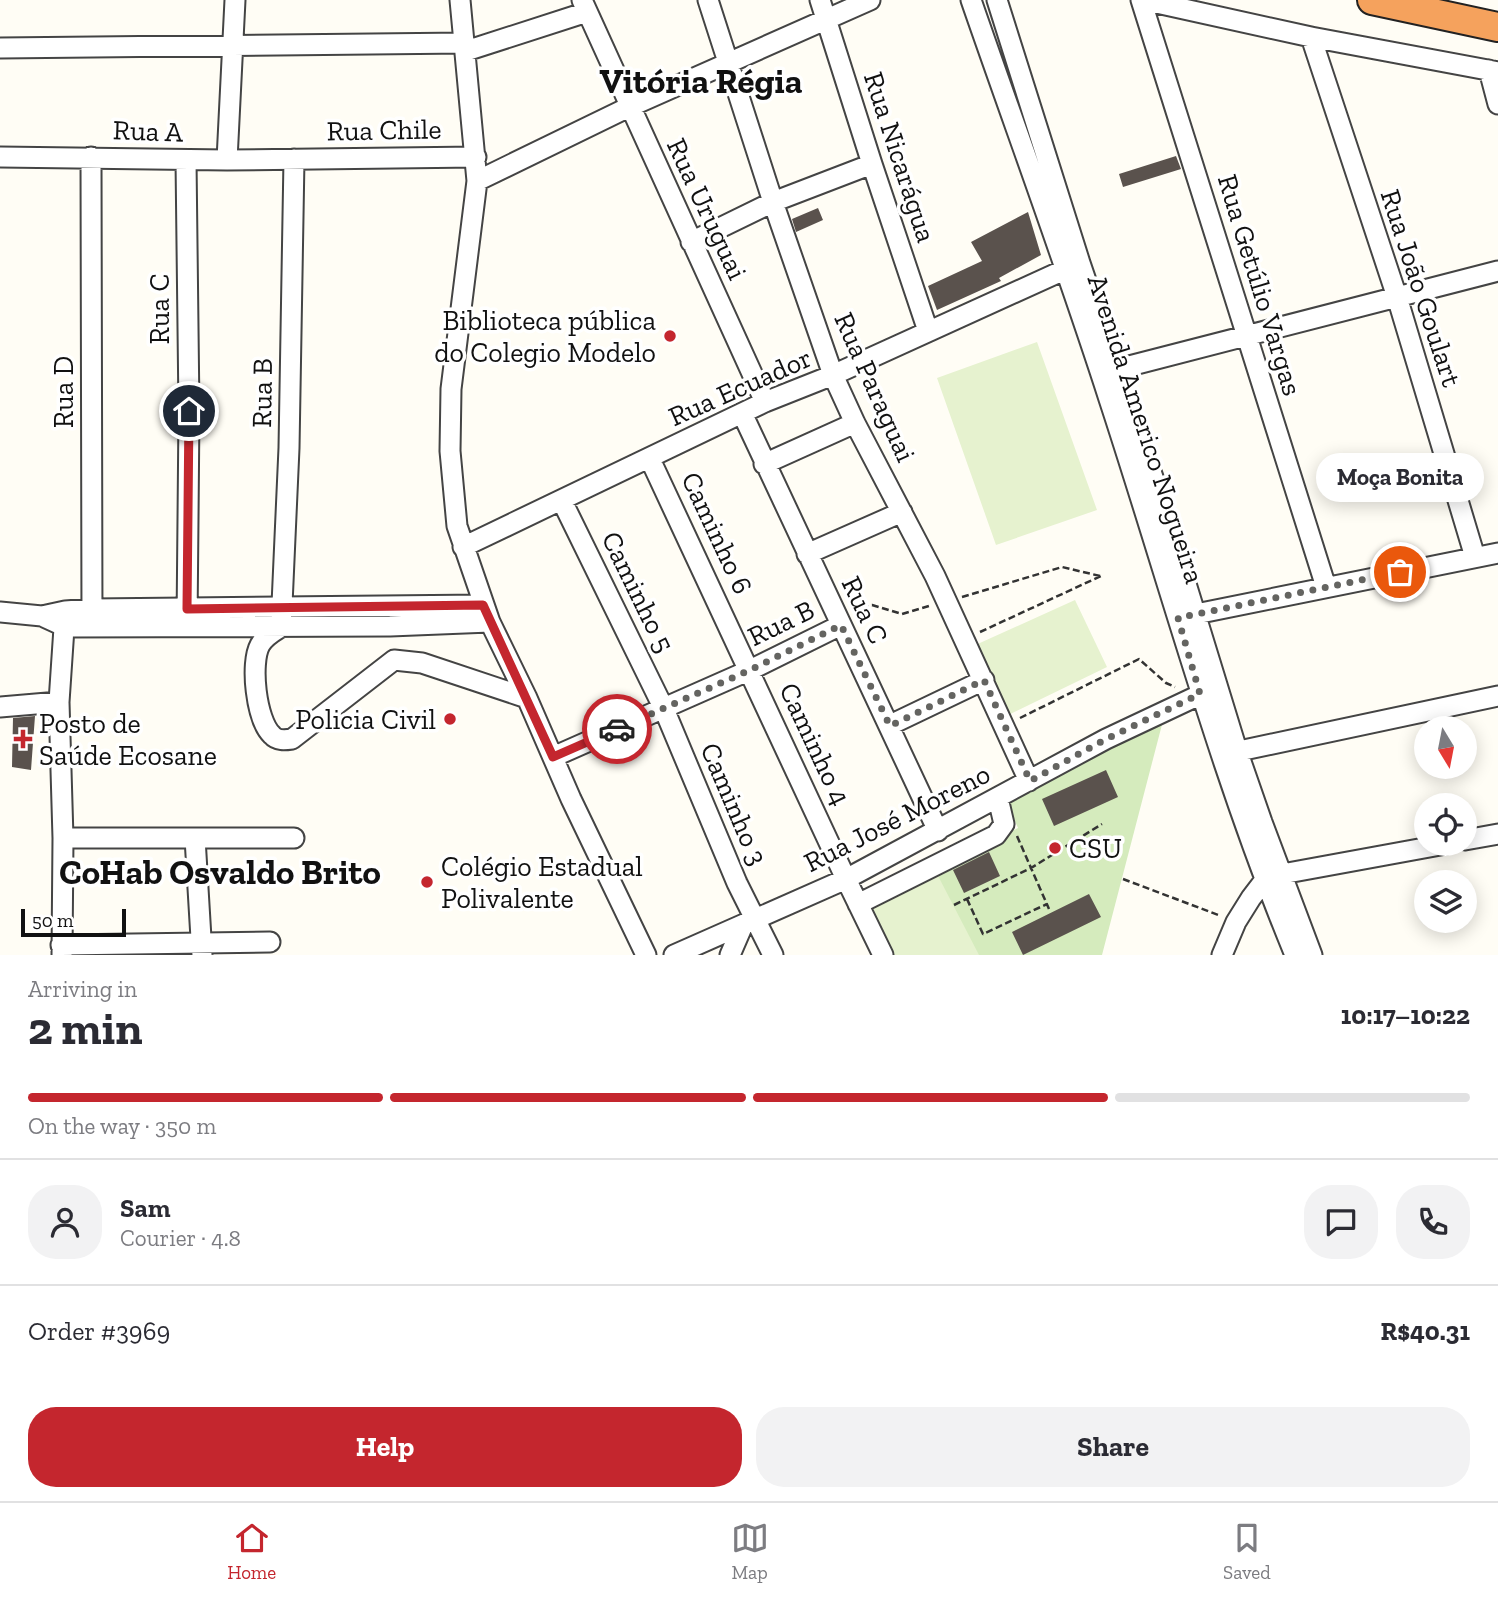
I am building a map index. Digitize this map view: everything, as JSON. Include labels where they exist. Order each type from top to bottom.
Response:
[{"type":"highway","points":[[1372,0],[1498,27]]},
{"type":"street","points":[[227,160],[235,0]]},
{"type":"street","points":[[460,0],[477,181],[451,389],[452,486],[457,526],[486,613],[646,955]]},
{"type":"street","name":"Rua Paraguai","points":[[708,0],[773,202],[833,375],[855,423],[948,601],[1030,781]]},
{"type":"street","name":"Rua Nicarágua","points":[[820,0],[928,331]]},
{"type":"street","points":[[477,181],[629,107],[870,0]]},
{"type":"street","name":"Avenida Americo Nogueira","points":[[971,0],[1072,266],[1108,372],[1209,691],[1273,877],[1295,955]]},
{"type":"street","name":"Avenida Americo Nogueira","points":[[997,0],[1072,266]]},
{"type":"street","points":[[1142,0],[1311,37],[1493,71],[1498,104]]},
{"type":"street","name":"Rua Getúlio Vargas","points":[[1142,0],[1326,587]]},
{"type":"street","points":[[0,48],[234,45],[465,47],[585,6]]},
{"type":"street","name":"Rua Uruguai","points":[[585,6],[765,402]]},
{"type":"street","name":"Rua João Goulart","points":[[1311,37],[1396,297],[1475,557]]},
{"type":"street","points":[[989,53],[1011,45]]},
{"type":"street","name":"Rua A","points":[[0,157],[294,159]]},
{"type":"street","name":"Rua D","points":[[91,157],[92,618]]},
{"type":"street","name":"Rua Chile","points":[[294,159],[476,157]]},
{"type":"street","name":"Rua B","points":[[281,618],[289,448],[294,159]]},
{"type":"street","name":"Rua C","points":[[186,160],[189,411],[187,618]]},
{"type":"street","points":[[691,242],[773,202],[872,164]]},
{"type":"street","name":"Rua Ecuador","points":[[463,547],[765,402],[833,375],[1072,266]]},
{"type":"street","points":[[1108,372],[1498,271]]},
{"type":"street","name":"Rua C","points":[[742,413],[938,831]]},
{"type":"street","points":[[764,464],[855,423]]},
{"type":"street","name":"Caminho 6","points":[[650,459],[750,670]]},
{"type":"street","name":"Caminho 5","points":[[562,501],[664,709]]},
{"type":"street","points":[[807,554],[902,512]]},
{"type":"street","points":[[1187,616],[1498,553]]},
{"type":"street","points":[[0,612],[66,619],[486,613]]},
{"type":"street","points":[[281,618],[390,626],[486,613]]},
{"type":"street","points":[[281,618],[260,645],[255,674],[266,726],[272,736],[279,740],[300,735],[394,660],[422,663],[527,698]]},
{"type":"street","points":[[66,619],[59,702],[63,838],[62,950],[202,950],[270,942]]},
{"type":"street","name":"Rua B","points":[[553,757],[750,670],[841,625]]},
{"type":"street","points":[[390,626],[394,660]]},
{"type":"street","name":"Caminho 4","points":[[750,670],[883,955]]},
{"type":"street","points":[[890,726],[984,680]]},
{"type":"street","name":"Rua José Moreno","points":[[674,955],[846,879],[1106,739],[1209,691]]},
{"type":"street","points":[[1230,752],[1498,696]]},
{"type":"street","points":[[0,707],[59,702]]},
{"type":"street","name":"Caminho 3","points":[[664,709],[749,923],[773,955]]},
{"type":"street","points":[[858,904],[996,835],[1004,824],[998,798]]},
{"type":"street","points":[[1477,838],[1498,834]]},
{"type":"street","points":[[63,838],[295,838]]},
{"type":"street","points":[[195,838],[202,950]]},
{"type":"street","points":[[1222,955],[1236,922],[1273,877],[1414,850]]},
{"type":"street","name":"Avenida Americo Nogueira","points":[[1273,877],[1312,955]]},
{"type":"street","points":[[730,955],[749,923]]},
{"type":"path","points":[[841,625],[848,608],[859,605],[872,605],[902,614],[1062,566],[1101,576],[970,636]]},
{"type":"path","points":[[1020,718],[1139,659],[1166,683],[1182,691],[1209,691]]},
{"type":"path","points":[[954,905],[1031,868],[1102,824]]},
{"type":"path","points":[[1014,830],[1049,909]]},
{"type":"path","points":[[1123,879],[1236,922]]},
{"type":"path","points":[[967,899],[984,934],[1046,904]]},
{"type":"green space","points":[[1037,342],[1097,510],[996,545],[937,378]]},
{"type":"green space","points":[[1075,600],[1107,667],[1002,718],[971,647]]},
{"type":"green space","name":"CSU","points":[[1165,713],[1102,955],[873,955],[852,912],[1018,828],[1001,789]]},
{"type":"green space","points":[[935,870],[979,955],[878,955],[855,910]]},
{"type":"building","points":[[1176,156],[1181,169],[1123,187],[1119,174]]},
{"type":"building","points":[[818,208],[823,220],[796,232],[792,219]]},
{"type":"building","points":[[1028,212],[1041,255],[999,278],[1001,281],[937,310],[928,286],[982,261],[971,242]]},
{"type":"building","name":"Posto de Saúde Ecosane","points":[[35,716],[31,770],[12,767],[13,718]]},
{"type":"building","points":[[1106,770],[1118,797],[1054,826],[1042,799]]},
{"type":"building","points":[[989,852],[1000,876],[964,893],[953,870]]},
{"type":"building","points":[[1089,894],[1101,917],[1023,955],[1012,932]]},
{"type":"way so far","points":[[617,729],[750,670],[841,625],[890,726],[984,680],[1030,781],[1106,739],[1200,694],[1178,618],[1400,572]]},
{"type":"place","name":"Biblioteca pública do Colegio Modelo","points":[[670,336]]},
{"type":"place","name":"Moça Bonita","points":[[1400,572]]},
{"type":"place","name":"Policia Civil","points":[[450,719]]},
{"type":"place","name":"Posto de Saúde Ecosane","points":[[23,739]]},
{"type":"place","name":"CSU","points":[[1055,848]]},
{"type":"place","name":"Colégio Estadual Polivalente","points":[[427,882]]},
{"type":"district","name":"Vitória Régia","points":[[701,81]]},
{"type":"district","name":"CoHab Osvaldo Brito","points":[[220,872]]},
{"type":"route","points":[[189,411],[187,609],[483,605],[553,757],[617,729]]}]
